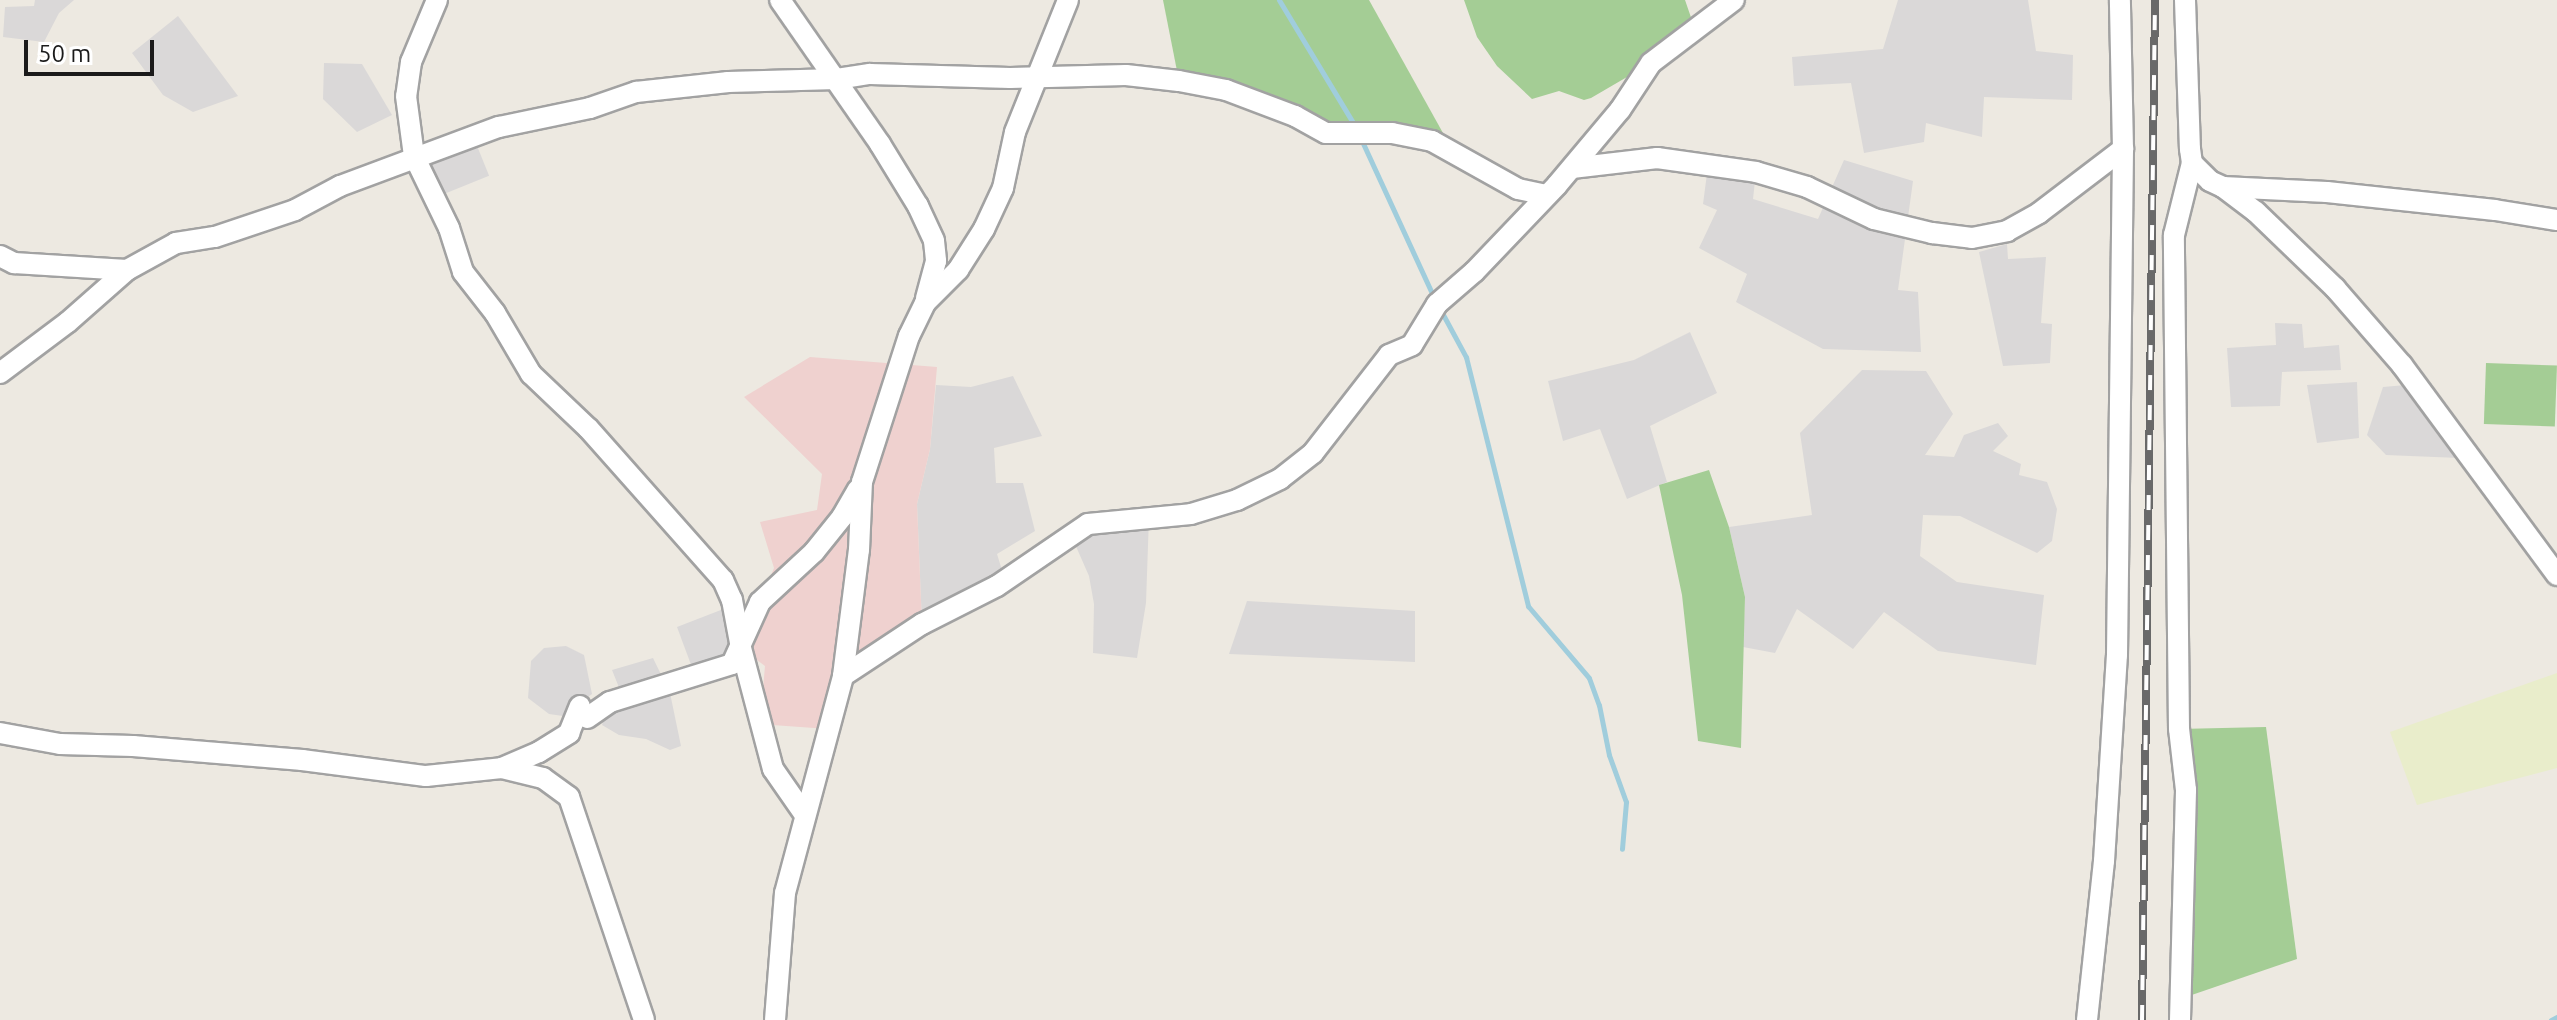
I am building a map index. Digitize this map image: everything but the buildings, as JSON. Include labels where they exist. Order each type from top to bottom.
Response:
[{"type":"street","points":[[437,0],[411,62],[406,96],[414,156],[449,228],[463,272],[495,313],[531,374],[588,428],[723,580],[732,600],[741,648],[773,769],[805,815]]},
{"type":"street","points":[[0,733],[60,744],[133,746],[302,760],[426,776],[502,768],[539,752],[569,733],[583,712],[732,664],[760,602],[814,552],[842,517],[862,482],[909,336],[925,303],[936,261],[934,241],[880,144],[780,0]]},
{"type":"street","points":[[925,303],[958,270],[984,229],[1003,188],[1015,132],[1068,0]]},
{"type":"street","points":[[843,676],[922,624],[997,586],[1088,524],[1191,514],[1237,500],[1280,479],[1313,453],[1389,355],[1412,345],[1437,304],[1474,272],[1572,168],[1620,110],[1651,63],[1734,0]]},
{"type":"street","points":[[2087,1020],[2104,861],[2117,655],[2123,149],[2120,0]]},
{"type":"street","points":[[2180,1020],[2186,790],[2179,713],[2174,235],[2192,163],[2185,0]]},
{"type":"street","points":[[0,373],[68,322],[127,270],[176,243],[215,237],[295,210],[340,186],[499,127],[590,108],[636,92],[728,82],[837,79],[870,74],[1036,78],[1126,75],[1226,90],[1295,116],[1326,133],[1392,133],[1432,141],[1518,189],[1546,195]]},
{"type":"street","points":[[1572,168],[1657,158],[1756,172],[1807,187],[1874,219],[1932,233],[1972,238],[2007,231],[2039,213],[2123,149]]},
{"type":"street","points":[[2192,163],[2210,181],[2256,212],[2335,288],[2402,365],[2557,575]]},
{"type":"street","points":[[2223,187],[2342,194],[2495,210],[2557,220]]},
{"type":"street","points":[[0,256],[14,263],[127,270]]},
{"type":"street","points":[[775,1020],[785,893],[843,676],[854,609],[862,482]]},
{"type":"street","points":[[502,768],[543,778],[569,797],[644,1020]]},
{"type":"shaded area","points":[[35,0],[74,0],[59,13],[44,42],[3,37],[5,7],[34,6]]},
{"type":"shaded area","points":[[1898,0],[2028,0],[2036,51],[2073,55],[2072,100],[1984,97],[1982,137],[1926,123],[1924,142],[1864,153],[1851,83],[1794,86],[1792,57],[1883,49]]},
{"type":"shaded area","points":[[178,16],[238,96],[193,112],[163,95],[132,53]]},
{"type":"shaded area","points":[[324,63],[362,64],[392,115],[357,132],[323,99]]},
{"type":"shaded area","points":[[473,136],[489,176],[432,199],[416,159]]},
{"type":"shaded area","points":[[1844,160],[1913,181],[1898,290],[1918,292],[1921,352],[1823,349],[1736,302],[1747,274],[1699,248],[1717,210],[1703,204],[1708,166],[1756,172],[1753,199],[1818,219]]},
{"type":"shaded area","points":[[2007,244],[2008,259],[2046,257],[2041,323],[2052,324],[2050,363],[2003,366],[1979,252]]},
{"type":"shaded area","points":[[2275,323],[2302,324],[2304,348],[2339,345],[2341,370],[2282,372],[2280,406],[2231,407],[2227,348],[2276,345]]},
{"type":"shaded area","points":[[1690,332],[1717,393],[1650,426],[1667,482],[1627,499],[1600,429],[1563,441],[1548,381],[1634,360]]},
{"type":"shaded area","points":[[810,357],[937,367],[930,449],[917,504],[922,624],[843,676],[828,729],[760,724],[765,666],[741,648],[774,568],[760,522],[817,510],[822,474],[744,397]]},
{"type":"shaded area","points":[[1862,370],[1926,371],[1953,414],[1925,455],[1954,457],[1964,435],[1998,423],[2008,436],[1993,451],[2021,464],[2019,475],[2047,482],[2057,509],[2052,541],[2037,553],[1960,516],[1923,515],[1920,556],[1957,582],[2044,595],[2036,665],[1938,651],[1884,612],[1853,649],[1797,609],[1775,653],[1743,647],[1745,597],[1729,527],[1812,515],[1800,433]]},
{"type":"shaded area","points":[[1013,376],[1042,436],[994,448],[996,483],[1023,483],[1035,531],[997,554],[1005,580],[922,624],[917,504],[930,449],[936,385],[971,387]]},
{"type":"shaded area","points":[[2357,382],[2359,438],[2317,443],[2307,385]]},
{"type":"shaded area","points":[[2417,384],[2459,458],[2386,455],[2367,435],[2383,387]]},
{"type":"shaded area","points":[[1149,517],[1146,603],[1137,658],[1093,653],[1094,604],[1089,576],[1071,535]]},
{"type":"shaded area","points":[[1247,601],[1415,611],[1415,662],[1229,654]]},
{"type":"shaded area","points":[[726,608],[731,644],[718,660],[693,670],[677,627]]},
{"type":"shaded area","points":[[566,646],[584,655],[592,694],[563,716],[549,714],[528,698],[531,661],[544,648]]},
{"type":"shaded area","points":[[653,658],[670,693],[681,746],[670,750],[646,739],[619,735],[602,725],[610,702],[624,700],[612,670]]},
{"type":"green space","points":[[1163,0],[1369,0],[1453,151],[1326,133],[1179,81]]},
{"type":"green space","points":[[1464,0],[1685,0],[1695,29],[1651,63],[1591,98],[1584,100],[1559,91],[1532,99],[1497,66],[1477,37]]},
{"type":"green space","points":[[2486,363],[2557,365],[2555,426],[2484,424]]},
{"type":"green space","points":[[1709,470],[1729,527],[1745,597],[1741,748],[1698,741],[1682,595],[1659,485]]},
{"type":"green space","points":[[2557,673],[2557,768],[2417,805],[2390,732]]},
{"type":"green space","points":[[2266,727],[2297,959],[2180,999],[2179,729]]},
{"type":"waterway","points":[[1279,0],[1355,126]]},
{"type":"waterway","points":[[1361,139],[1435,300]]},
{"type":"waterway","points":[[1440,309],[1466,357],[1528,606],[1589,678],[1599,705],[1609,755],[1626,802],[1622,849]]},
{"type":"waterway","points":[[2551,1020],[2557,1017]]},
{"type":"railway","points":[[2142,1020],[2155,0]]}]
